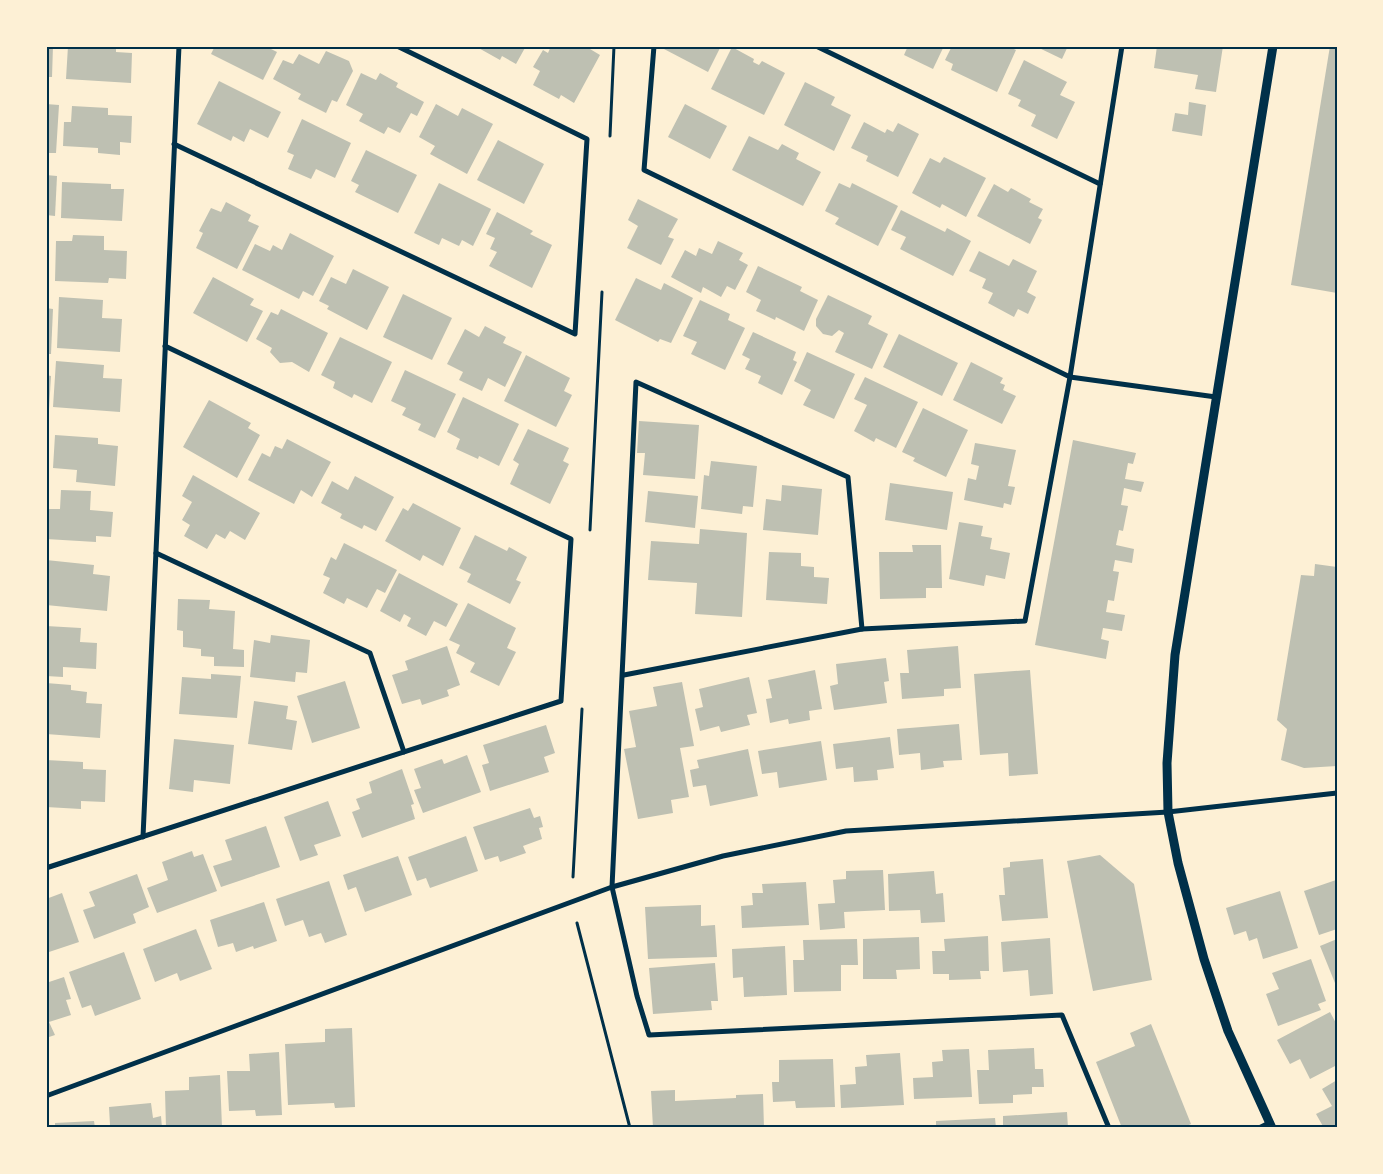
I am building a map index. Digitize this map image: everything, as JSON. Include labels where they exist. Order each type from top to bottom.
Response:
[{"type":"street","points":[[143,837],[179,46]]},
{"type":"street","points":[[174,144],[575,334],[587,139],[398,46]]},
{"type":"street","points":[[654,46],[644,170],[1070,377],[1216,397]]},
{"type":"street","points":[[816,46],[1100,184]]},
{"type":"street","points":[[624,675],[862,629],[1025,621],[1070,377],[1122,46]]},
{"type":"street","points":[[1259,1128],[1270,1125],[1228,1030],[1204,959],[1178,863],[1168,812],[1167,763],[1175,655],[1273,46]]},
{"type":"street","points":[[46,868],[561,700],[571,539],[165,346]]},
{"type":"street","points":[[862,629],[848,477],[636,382],[624,675],[612,888],[637,996],[649,1036],[1062,1015],[1109,1128]]},
{"type":"street","points":[[156,553],[370,653],[404,752]]},
{"type":"street","points":[[46,1096],[612,888],[723,856],[846,832],[1168,812],[1337,793]]},
{"type":"path","points":[[609,146],[614,46]]},
{"type":"path","points":[[590,535],[602,286]]},
{"type":"path","points":[[582,705],[572,904],[630,1128]]},
{"type":"building","points":[[46,46],[53,46],[52,77],[46,77]]},
{"type":"building","points":[[68,46],[116,46],[116,52],[132,53],[131,83],[66,79]]},
{"type":"building","points":[[215,46],[270,46],[269,48],[277,52],[263,80],[211,54]]},
{"type":"building","points":[[475,46],[526,46],[516,64],[502,56],[500,60]]},
{"type":"building","points":[[551,46],[585,46],[600,55],[574,103],[561,95],[559,99],[533,85],[540,71],[533,67],[543,50],[548,53]]},
{"type":"building","points":[[665,46],[721,46],[708,72],[664,49]]},
{"type":"building","points":[[908,46],[944,46],[933,69],[904,55]]},
{"type":"building","points":[[952,46],[1007,46],[1016,50],[997,92],[951,70],[953,64],[945,60]]},
{"type":"building","points":[[1035,46],[1068,46],[1062,59]]},
{"type":"building","points":[[1157,46],[1223,46],[1216,92],[1195,89],[1198,75],[1154,68]]},
{"type":"building","points":[[1330,46],[1337,46],[1337,293],[1291,285]]},
{"type":"building","points":[[732,47],[754,59],[753,62],[759,65],[762,61],[785,73],[764,115],[711,89]]},
{"type":"building","points":[[326,51],[349,61],[353,71],[337,102],[332,100],[326,113],[298,99],[301,94],[273,79],[283,60],[293,64],[299,54],[319,64]]},
{"type":"building","points":[[1024,60],[1067,82],[1060,95],[1075,102],[1057,139],[1031,126],[1036,115],[1018,106],[1021,100],[1008,94]]},
{"type":"building","points":[[361,73],[376,80],[380,73],[398,83],[396,87],[424,102],[417,116],[411,113],[400,133],[388,127],[384,134],[359,121],[363,114],[346,105]]},
{"type":"building","points":[[219,81],[281,112],[268,138],[250,129],[244,142],[233,136],[231,141],[197,124]]},
{"type":"building","points":[[805,82],[835,97],[831,105],[851,115],[834,151],[784,125]]},
{"type":"building","points":[[1189,102],[1206,105],[1202,136],[1172,131],[1175,113],[1188,115]]},
{"type":"building","points":[[46,104],[59,105],[56,153],[46,153]]},
{"type":"building","points":[[436,104],[458,116],[462,108],[493,124],[467,174],[430,154],[435,146],[419,137]]},
{"type":"building","points":[[685,104],[727,126],[710,159],[668,137]]},
{"type":"building","points":[[72,106],[108,108],[108,115],[132,116],[131,143],[120,142],[120,155],[98,153],[98,148],[63,146],[64,122],[71,122]]},
{"type":"building","points":[[302,119],[351,143],[335,178],[316,169],[311,179],[288,169],[294,155],[287,152]]},
{"type":"building","points":[[864,122],[885,133],[887,129],[893,132],[898,123],[919,134],[898,177],[866,161],[868,156],[851,148]]},
{"type":"building","points":[[749,136],[778,150],[782,144],[799,153],[796,159],[821,172],[803,206],[732,170]]},
{"type":"building","points":[[498,140],[544,164],[524,204],[477,180]]},
{"type":"building","points":[[366,150],[417,175],[398,213],[355,192],[359,185],[351,181]]},
{"type":"building","points":[[944,157],[986,178],[966,217],[942,204],[940,208],[912,193],[930,158],[940,163]]},
{"type":"building","points":[[46,175],[57,176],[55,216],[46,215]]},
{"type":"building","points":[[62,182],[111,184],[111,189],[124,189],[122,221],[61,218]]},
{"type":"building","points":[[439,183],[491,209],[473,246],[462,240],[459,246],[442,238],[439,245],[414,233]]},
{"type":"building","points":[[839,183],[850,188],[852,183],[898,206],[878,246],[835,224],[839,218],[825,211]]},
{"type":"building","points":[[994,184],[1008,192],[1011,188],[1031,199],[1029,202],[1043,209],[1038,218],[1042,220],[1030,244],[977,216]]},
{"type":"building","points":[[638,199],[678,219],[668,237],[674,239],[661,265],[627,248],[638,226],[628,220]]},
{"type":"building","points":[[226,202],[251,215],[248,221],[259,226],[237,269],[196,248],[203,233],[199,231],[211,208],[221,212]]},
{"type":"building","points":[[901,210],[945,232],[947,228],[971,241],[953,276],[900,249],[906,237],[891,230]]},
{"type":"building","points":[[497,212],[533,231],[530,234],[552,245],[532,288],[489,266],[497,252],[490,249],[495,238],[486,234]]},
{"type":"building","points":[[290,233],[334,256],[313,296],[303,291],[299,299],[242,270],[255,244],[270,251],[273,245],[282,250]]},
{"type":"building","points":[[73,235],[104,236],[104,250],[127,251],[126,279],[109,278],[108,283],[55,281],[56,241],[72,241]]},
{"type":"building","points":[[718,241],[743,253],[739,260],[748,265],[735,290],[727,286],[721,297],[703,287],[701,293],[671,277],[685,250],[696,256],[699,248],[712,254]]},
{"type":"building","points":[[979,251],[1009,266],[1013,259],[1037,271],[1027,292],[1036,297],[1028,314],[1018,309],[1014,317],[988,303],[993,293],[982,288],[986,279],[969,271]]},
{"type":"building","points":[[758,266],[802,287],[800,291],[818,300],[804,331],[776,317],[775,320],[756,311],[761,300],[746,292]]},
{"type":"building","points":[[353,269],[389,287],[367,330],[327,309],[329,306],[319,301],[331,277],[346,284]]},
{"type":"building","points":[[213,277],[254,299],[250,305],[263,311],[247,342],[193,313]]},
{"type":"building","points":[[636,278],[661,290],[664,283],[693,298],[671,343],[660,339],[658,342],[615,320]]},
{"type":"building","points":[[403,294],[452,318],[432,360],[383,337]]},
{"type":"building","points":[[828,295],[872,316],[868,324],[888,334],[872,369],[835,352],[844,333],[839,330],[832,336],[823,334],[816,326],[816,319]]},
{"type":"building","points":[[59,297],[103,300],[102,318],[122,319],[120,352],[57,348]]},
{"type":"building","points":[[700,300],[730,314],[728,320],[745,328],[725,370],[691,354],[697,342],[683,336]]},
{"type":"building","points":[[46,308],[53,309],[51,354],[46,354]]},
{"type":"building","points":[[281,309],[328,333],[309,372],[292,362],[280,363],[270,352],[272,348],[256,339],[271,312],[278,315]]},
{"type":"building","points":[[485,326],[506,337],[503,343],[522,352],[505,387],[488,378],[482,391],[459,380],[463,372],[447,364],[465,329],[479,337]]},
{"type":"building","points":[[753,332],[796,352],[793,360],[797,362],[782,395],[758,383],[761,376],[745,369],[750,359],[742,355]]},
{"type":"building","points":[[899,334],[958,363],[942,396],[883,367]]},
{"type":"building","points":[[340,337],[392,362],[372,403],[354,394],[352,398],[333,388],[335,382],[321,375]]},
{"type":"building","points":[[807,352],[855,374],[834,419],[803,405],[811,390],[794,381]]},
{"type":"building","points":[[526,355],[570,378],[564,391],[572,395],[556,427],[504,401]]},
{"type":"building","points":[[56,361],[104,365],[103,378],[122,379],[120,412],[53,407]]},
{"type":"building","points":[[971,362],[1003,378],[1000,383],[1005,385],[1003,390],[1016,396],[1002,424],[953,400]]},
{"type":"building","points":[[405,370],[456,394],[435,438],[418,430],[421,424],[402,415],[406,408],[391,401]]},
{"type":"building","points":[[46,375],[51,376],[48,426],[46,426]]},
{"type":"building","points":[[865,377],[918,402],[896,448],[876,438],[874,442],[854,431],[867,405],[854,399]]},
{"type":"building","points":[[463,397],[519,424],[499,466],[479,456],[478,459],[456,449],[460,439],[447,432]]},
{"type":"building","points":[[209,400],[251,423],[248,428],[260,435],[237,478],[183,447]]},
{"type":"building","points":[[923,408],[968,430],[946,477],[913,461],[915,458],[902,452]]},
{"type":"building","points":[[639,421],[699,425],[695,479],[643,475],[645,453],[637,453]]},
{"type":"building","points":[[528,429],[569,448],[563,461],[569,464],[550,504],[510,484],[519,464],[513,460]]},
{"type":"building","points":[[55,435],[98,438],[98,444],[118,446],[115,486],[76,482],[77,470],[53,468]]},
{"type":"building","points":[[287,439],[331,462],[312,497],[301,490],[294,504],[248,480],[262,453],[270,457],[275,446],[282,449]]},
{"type":"building","points":[[1073,440],[1136,453],[1133,464],[1128,463],[1125,479],[1144,482],[1141,492],[1124,488],[1121,505],[1128,506],[1123,531],[1119,530],[1116,545],[1134,549],[1132,563],[1115,560],[1113,571],[1119,572],[1114,601],[1108,600],[1106,612],[1125,615],[1122,631],[1103,628],[1101,639],[1109,641],[1106,659],[1035,645]]},
{"type":"building","points":[[975,443],[1016,450],[1008,486],[1015,487],[1011,505],[1004,503],[1003,508],[964,500],[968,478],[976,480],[979,466],[971,464]]},
{"type":"building","points":[[711,461],[757,466],[753,507],[743,506],[742,514],[701,509],[704,475],[709,476]]},
{"type":"building","points":[[193,475],[260,513],[245,540],[230,531],[225,539],[216,534],[207,549],[184,536],[190,525],[182,520],[192,502],[182,496]]},
{"type":"building","points":[[355,476],[394,497],[376,531],[364,525],[362,529],[340,518],[342,514],[321,503],[332,481],[348,490]]},
{"type":"building","points":[[890,483],[953,492],[947,530],[885,520]]},
{"type":"building","points":[[782,485],[822,489],[818,535],[763,530],[766,499],[781,501]]},
{"type":"building","points":[[61,490],[91,491],[90,510],[113,512],[111,537],[96,536],[96,542],[46,539],[46,509],[60,509]]},
{"type":"building","points":[[648,491],[698,496],[695,528],[645,522]]},
{"type":"building","points":[[413,503],[461,528],[443,566],[423,555],[420,561],[385,541],[403,508],[408,511]]},
{"type":"building","points":[[959,522],[983,526],[981,536],[992,538],[990,549],[1010,553],[1005,579],[986,575],[984,586],[949,579]]},
{"type":"building","points":[[700,529],[747,533],[742,617],[695,614],[697,583],[648,580],[651,541],[699,544]]},
{"type":"building","points":[[475,535],[507,551],[509,547],[527,557],[516,580],[521,582],[510,604],[467,582],[471,574],[459,568]]},
{"type":"building","points":[[344,543],[397,570],[385,593],[377,589],[367,608],[347,598],[344,604],[323,593],[330,578],[323,575],[331,557],[336,560]]},
{"type":"building","points":[[912,545],[941,545],[942,588],[926,588],[926,598],[880,599],[879,552],[913,552]]},
{"type":"building","points":[[769,552],[801,553],[801,566],[814,567],[814,577],[829,578],[827,604],[766,600]]},
{"type":"building","points":[[46,560],[94,565],[93,574],[110,576],[107,611],[46,605]]},
{"type":"building","points":[[1315,564],[1337,567],[1337,766],[1304,768],[1281,760],[1287,729],[1277,720],[1301,575],[1314,576]]},
{"type":"building","points":[[399,573],[458,604],[446,627],[434,621],[426,636],[407,626],[411,618],[404,614],[400,622],[380,611]]},
{"type":"building","points":[[178,599],[210,600],[209,609],[235,611],[233,649],[244,650],[244,667],[214,666],[214,657],[201,656],[201,649],[183,647],[183,631],[177,630]]},
{"type":"building","points":[[468,603],[516,628],[507,648],[516,652],[499,686],[470,672],[475,663],[456,653],[460,645],[449,640]]},
{"type":"building","points":[[46,626],[81,628],[80,642],[97,643],[96,669],[63,667],[63,677],[46,676]]},
{"type":"building","points":[[271,635],[310,640],[307,673],[296,672],[295,682],[250,677],[254,640],[270,643]]},
{"type":"building","points":[[447,646],[460,685],[447,690],[449,696],[422,705],[420,699],[402,704],[392,675],[408,670],[405,661]]},
{"type":"building","points":[[958,646],[961,688],[944,689],[944,696],[902,699],[900,673],[909,673],[907,650]]},
{"type":"building","points":[[886,658],[889,681],[884,682],[887,703],[834,710],[830,686],[838,684],[836,664]]},
{"type":"building","points":[[815,670],[822,709],[809,711],[810,720],[789,724],[788,719],[770,723],[766,699],[772,698],[768,680]]},
{"type":"building","points":[[1030,670],[1038,774],[1009,776],[1008,753],[980,755],[974,674]]},
{"type":"building","points":[[211,674],[241,676],[237,718],[179,714],[182,677],[211,679]]},
{"type":"building","points":[[749,677],[757,713],[747,715],[750,725],[721,732],[719,726],[700,731],[695,709],[703,707],[699,689]]},
{"type":"building","points":[[345,681],[360,728],[312,743],[297,696]]},
{"type":"building","points":[[682,682],[694,746],[680,748],[689,797],[671,800],[673,813],[638,819],[624,749],[636,747],[629,711],[657,706],[653,687]]},
{"type":"building","points":[[46,683],[71,685],[71,690],[87,692],[86,703],[102,704],[100,738],[46,734]]},
{"type":"building","points":[[254,701],[288,706],[286,719],[297,721],[292,750],[248,744]]},
{"type":"building","points":[[959,724],[962,760],[943,761],[944,767],[921,770],[920,753],[899,755],[897,729]]},
{"type":"building","points":[[546,725],[555,753],[544,757],[549,772],[490,791],[482,765],[489,763],[483,745]]},
{"type":"building","points":[[890,737],[894,768],[877,770],[878,780],[854,782],[853,767],[836,769],[833,744]]},
{"type":"building","points":[[174,739],[234,745],[230,784],[194,780],[193,792],[169,789]]},
{"type":"building","points":[[821,741],[827,780],[779,788],[777,772],[762,774],[758,751]]},
{"type":"building","points":[[748,749],[758,796],[710,806],[706,785],[693,787],[690,770],[699,768],[697,760]]},
{"type":"building","points":[[467,755],[481,792],[423,813],[414,790],[421,788],[414,769],[442,759],[444,764]]},
{"type":"building","points":[[46,760],[83,762],[83,769],[106,770],[105,802],[81,801],[81,809],[46,807]]},
{"type":"building","points":[[402,769],[414,804],[411,805],[415,819],[362,838],[352,812],[360,809],[356,799],[372,793],[369,782]]},
{"type":"building","points":[[328,801],[341,836],[314,845],[318,855],[300,861],[284,817]]},
{"type":"building","points":[[530,808],[534,818],[540,816],[543,827],[539,828],[542,839],[523,846],[526,853],[500,862],[498,856],[485,860],[473,827]]},
{"type":"building","points":[[266,826],[280,867],[221,887],[213,866],[232,860],[225,840]]},
{"type":"building","points":[[466,836],[478,871],[430,888],[426,878],[417,881],[408,857]]},
{"type":"building","points":[[192,851],[194,857],[203,854],[217,891],[157,913],[147,888],[168,880],[162,862]]},
{"type":"building","points":[[1100,855],[1134,884],[1152,980],[1093,991],[1067,861]]},
{"type":"building","points":[[398,856],[412,895],[365,912],[356,887],[348,890],[343,875]]},
{"type":"building","points":[[1043,859],[1048,918],[1002,921],[999,895],[1005,895],[1003,868],[1010,867],[1010,862]]},
{"type":"building","points":[[883,870],[885,910],[844,912],[845,928],[820,930],[818,904],[835,903],[833,880],[846,879],[846,871]]},
{"type":"building","points":[[934,871],[936,894],[943,893],[945,922],[921,923],[920,910],[889,911],[888,874]]},
{"type":"building","points":[[137,874],[149,907],[133,914],[136,923],[94,939],[83,910],[95,906],[89,892]]},
{"type":"building","points":[[1336,880],[1337,929],[1319,935],[1304,891]]},
{"type":"building","points":[[329,881],[347,935],[325,943],[321,933],[309,937],[303,920],[285,926],[276,899]]},
{"type":"building","points":[[806,882],[809,925],[742,928],[741,906],[753,905],[752,893],[763,893],[762,884]]},
{"type":"building","points":[[1280,891],[1298,948],[1263,959],[1257,938],[1249,941],[1246,931],[1234,935],[1226,908]]},
{"type":"building","points":[[62,893],[79,942],[46,953],[46,899]]},
{"type":"building","points":[[264,902],[277,941],[254,949],[253,946],[236,952],[233,943],[218,947],[210,920]]},
{"type":"building","points":[[701,905],[701,926],[715,925],[717,957],[648,959],[645,907]]},
{"type":"building","points":[[196,929],[212,969],[180,981],[177,973],[155,982],[143,949]]},
{"type":"building","points":[[988,936],[989,971],[980,971],[981,979],[949,980],[949,974],[933,974],[932,951],[945,951],[944,939]]},
{"type":"building","points":[[919,937],[920,969],[896,970],[897,979],[863,979],[863,939]]},
{"type":"building","points":[[1050,938],[1053,994],[1030,996],[1028,970],[1003,972],[1001,942]]},
{"type":"building","points":[[857,939],[858,965],[841,965],[841,991],[794,992],[793,960],[804,960],[803,940]]},
{"type":"building","points":[[1337,939],[1337,988],[1320,946]]},
{"type":"building","points":[[785,946],[787,995],[744,997],[743,977],[733,978],[732,949]]},
{"type":"building","points":[[124,952],[141,999],[95,1016],[91,1005],[82,1008],[69,972]]},
{"type":"building","points":[[1311,959],[1326,1001],[1318,1004],[1321,1010],[1278,1026],[1266,994],[1279,989],[1272,973]]},
{"type":"building","points":[[715,963],[718,1001],[711,1001],[712,1010],[653,1014],[649,968]]},
{"type":"building","points":[[64,977],[71,999],[66,1000],[71,1015],[49,1022],[55,1035],[46,1038],[46,983]]},
{"type":"building","points":[[1330,1012],[1337,1025],[1337,1065],[1310,1079],[1300,1059],[1290,1064],[1277,1040]]},
{"type":"building","points":[[1151,1024],[1191,1124],[1182,1128],[1122,1128],[1096,1062],[1135,1046],[1130,1033]]},
{"type":"building","points":[[352,1028],[355,1107],[335,1108],[334,1103],[288,1105],[285,1044],[325,1042],[325,1029]]},
{"type":"building","points":[[1034,1048],[1035,1069],[1043,1069],[1044,1087],[1032,1087],[1032,1094],[1013,1095],[1013,1103],[979,1104],[977,1070],[989,1070],[988,1050]]},
{"type":"building","points":[[969,1049],[972,1097],[914,1099],[913,1078],[933,1077],[932,1062],[943,1061],[942,1050]]},
{"type":"building","points":[[279,1052],[282,1115],[256,1116],[255,1110],[229,1111],[227,1071],[250,1071],[249,1054]]},
{"type":"building","points":[[900,1053],[904,1105],[841,1108],[840,1085],[856,1084],[855,1067],[867,1066],[866,1055]]},
{"type":"building","points":[[833,1059],[835,1107],[796,1108],[795,1101],[773,1102],[772,1082],[779,1082],[779,1060]]},
{"type":"building","points":[[220,1075],[222,1128],[166,1128],[165,1091],[189,1090],[189,1077]]},
{"type":"building","points":[[1337,1080],[1337,1128],[1324,1128],[1316,1114],[1332,1106],[1322,1089]]},
{"type":"building","points":[[675,1090],[675,1101],[736,1098],[736,1095],[763,1094],[764,1128],[653,1128],[651,1091]]},
{"type":"building","points":[[151,1103],[153,1118],[161,1116],[162,1128],[103,1128],[103,1125],[110,1125],[109,1107]]},
{"type":"building","points":[[1067,1112],[1068,1128],[1003,1128],[1003,1116]]},
{"type":"building","points":[[995,1118],[996,1128],[936,1128],[936,1121]]},
{"type":"building","points":[[94,1121],[95,1128],[55,1128],[55,1123]]}]
